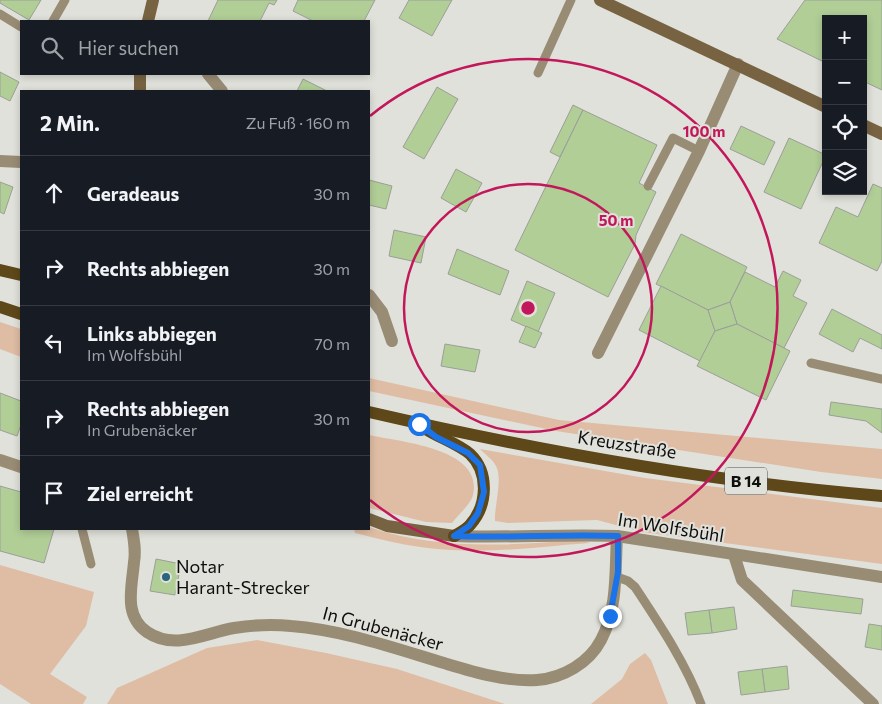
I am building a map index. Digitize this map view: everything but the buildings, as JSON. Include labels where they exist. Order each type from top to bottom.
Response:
[{"type":"main road","points":[[0,270],[20,275]]},
{"type":"main road","points":[[0,307],[20,314]]},
{"type":"main road","name":"Kreuzstraße","points":[[370,412],[514,443],[728,479],[882,496]]},
{"type":"main road","points":[[419,424],[436,437],[468,453],[480,465],[484,492],[478,513],[469,526],[454,536]]},
{"type":"street","points":[[148,20],[153,0]]},
{"type":"street","points":[[600,0],[822,105]]},
{"type":"street","points":[[598,353],[699,151],[738,64]]},
{"type":"street","points":[[140,75],[140,90]]},
{"type":"street","points":[[209,75],[221,90]]},
{"type":"street","points":[[867,127],[882,134]]},
{"type":"street","points":[[0,162],[20,162]]},
{"type":"street","points":[[370,296],[382,312],[392,341]]},
{"type":"street","points":[[0,460],[20,467]]},
{"type":"street","points":[[370,519],[387,526],[454,536]]},
{"type":"street","name":"In Grubenäcker","points":[[132,530],[134,562],[130,584],[133,615],[138,624],[158,638],[173,641],[187,640],[232,628],[258,625],[290,626],[334,631],[476,672],[510,679],[536,680],[554,677],[571,670],[594,652],[602,638],[610,616],[617,577],[618,536]]},
{"type":"street","name":"Im Wolfsbühl","points":[[454,536],[506,538],[575,534],[618,536],[734,556],[882,577]]},
{"type":"street","name":"Im Wolfsbühl","points":[[734,556],[742,580],[873,704]]},
{"type":"lane","points":[[55,20],[65,0]]},
{"type":"lane","points":[[538,73],[571,0]]},
{"type":"lane","points":[[0,14],[20,26]]},
{"type":"lane","points":[[648,186],[673,138],[699,151]]},
{"type":"lane","points":[[811,363],[882,379]]},
{"type":"lane","points":[[82,530],[91,564]]},
{"type":"lane","points":[[617,577],[628,581],[635,587],[667,634],[692,682],[701,704]]},
{"type":"shaded area","points":[[0,322],[20,329],[20,357],[0,349]]},
{"type":"shaded area","points":[[370,378],[559,420],[882,449],[882,479],[821,472],[556,431],[370,391]]},
{"type":"shaded area","points":[[370,435],[437,450],[453,457],[466,467],[473,479],[473,495],[470,502],[452,523],[426,522],[370,508]]},
{"type":"shaded area","points":[[480,449],[645,478],[882,508],[882,564],[642,532],[597,520],[508,523],[495,521],[498,472],[493,462]]},
{"type":"shaded area","points":[[370,527],[395,535],[448,543],[501,544],[581,540],[590,543],[469,551],[427,548],[355,533],[354,530],[370,530]]},
{"type":"shaded area","points":[[0,565],[94,592],[86,626],[50,674],[87,697],[83,704],[31,704],[0,684]]},
{"type":"shaded area","points":[[257,640],[397,669],[505,704],[107,704],[117,688],[207,648]]},
{"type":"shaded area","points":[[645,653],[651,660],[668,704],[591,704],[622,679],[630,664]]},
{"type":"place","name":"Notar Harant-Strecker","points":[[166,577]]},
{"type":"route","points":[[419,424],[436,437],[468,453],[480,465],[484,481],[484,492],[478,513],[469,526],[454,536],[506,538],[575,534],[618,536],[616,549],[618,572],[610,616]]}]
